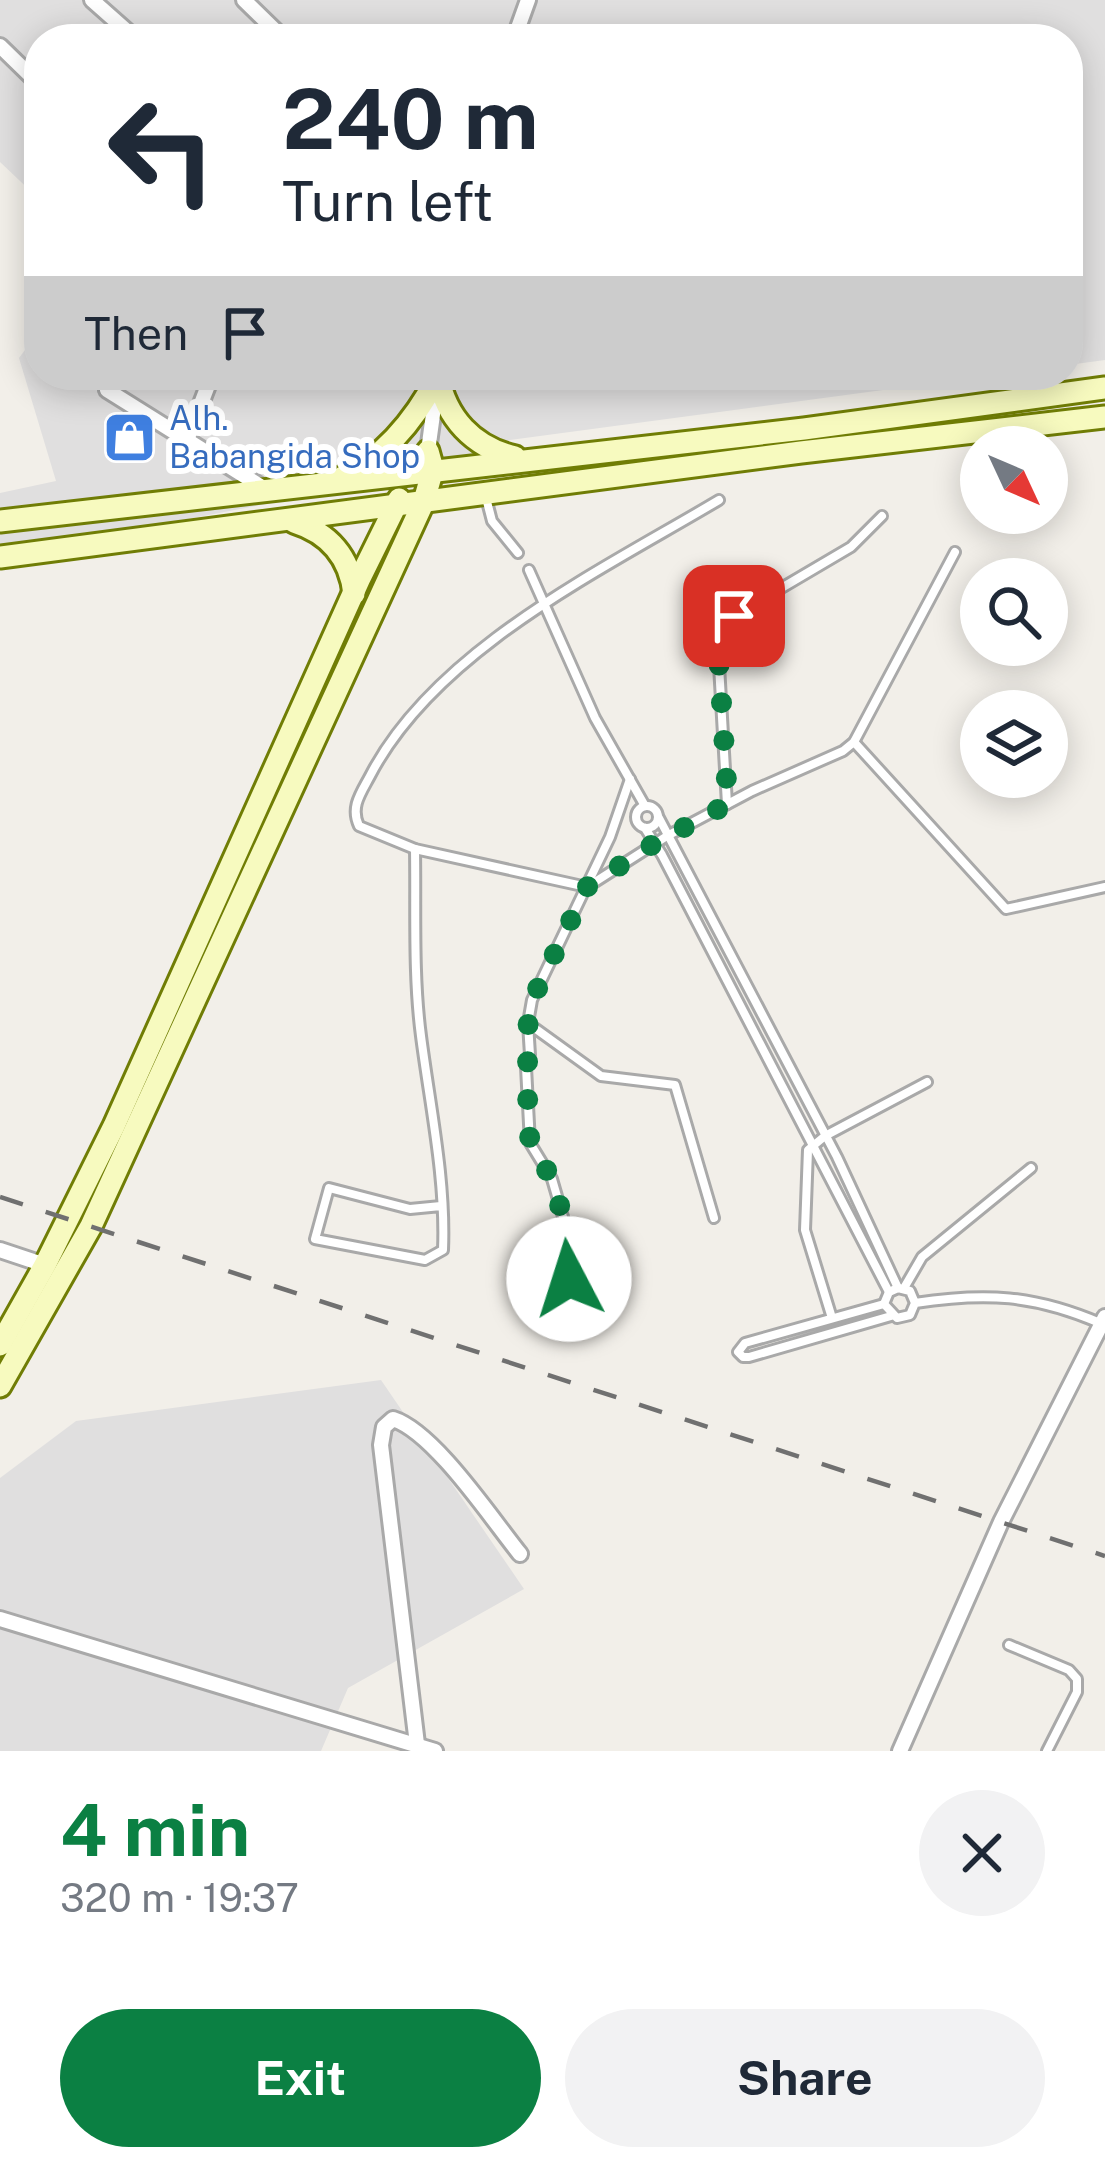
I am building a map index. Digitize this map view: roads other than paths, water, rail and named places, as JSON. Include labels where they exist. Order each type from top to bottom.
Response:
[{"type":"main road","points":[[0,521],[320,486],[424,464],[531,458],[804,429],[1105,388]]},
{"type":"main road","points":[[320,486],[349,474],[391,442],[430,390]]},
{"type":"main road","points":[[443,390],[451,413],[467,433],[490,449],[531,458]]},
{"type":"main road","points":[[0,557],[1105,417]]},
{"type":"main road","points":[[0,1386],[91,1226],[424,501],[424,464]]},
{"type":"main road","points":[[0,1345],[114,1126],[354,594],[397,505],[424,464]]},
{"type":"main road","points":[[284,520],[309,527],[331,541],[350,571],[354,594]]},
{"type":"street","points":[[92,0],[119,24]]},
{"type":"street","points":[[244,0],[268,24]]},
{"type":"street","points":[[0,46],[24,69]]},
{"type":"street","points":[[108,390],[265,489]]},
{"type":"street","points":[[188,440],[206,390]]},
{"type":"street","points":[[424,464],[436,390]]},
{"type":"street","points":[[0,1250],[45,1264]]},
{"type":"street","points":[[900,1751],[1000,1522],[1103,1321]]},
{"type":"street","points":[[417,1744],[381,1444],[384,1427],[393,1419],[429,1442],[520,1554]]},
{"type":"street","points":[[0,1619],[435,1751]]},
{"type":"lane","points":[[485,493],[492,521],[518,553]]},
{"type":"lane","points":[[719,500],[542,604],[432,691],[399,724],[355,804],[354,816],[368,832],[416,850],[587,887],[667,836],[854,742],[955,552]]},
{"type":"lane","points":[[728,804],[718,648],[722,634],[734,616],[851,547],[882,516]]},
{"type":"lane","points":[[529,570],[596,718],[645,806],[655,809],[825,1136],[897,1289]]},
{"type":"lane","points":[[854,742],[1006,910],[1105,887]]},
{"type":"lane","points":[[569,1279],[573,1258],[564,1220],[552,1179],[530,1143],[528,1023],[541,979],[587,887],[630,779]]},
{"type":"lane","points":[[645,806],[636,819],[655,843],[812,1145],[897,1289],[915,1303],[991,1295],[1028,1298],[1103,1321]]},
{"type":"lane","points":[[644,828],[653,827],[659,818]]},
{"type":"lane","points":[[416,850],[421,1033],[441,1206],[443,1250],[424,1260],[315,1239],[329,1187],[410,1209],[441,1206]]},
{"type":"lane","points":[[528,1023],[601,1076],[675,1085],[714,1218]]},
{"type":"lane","points":[[832,1318],[805,1230],[807,1159],[812,1145],[927,1082]]},
{"type":"lane","points":[[915,1303],[910,1315],[891,1316],[749,1357],[738,1352],[745,1343],[884,1304],[922,1257],[1031,1168]]},
{"type":"lane","points":[[884,1304],[891,1316]]},
{"type":"lane","points":[[1009,1645],[1069,1670],[1077,1679],[1077,1692],[1047,1751]]},
{"type":"railway","points":[[0,1197],[1105,1556]]},
{"type":"place","name":"Alh. Babangida Shop","points":[[130,437]]}]
